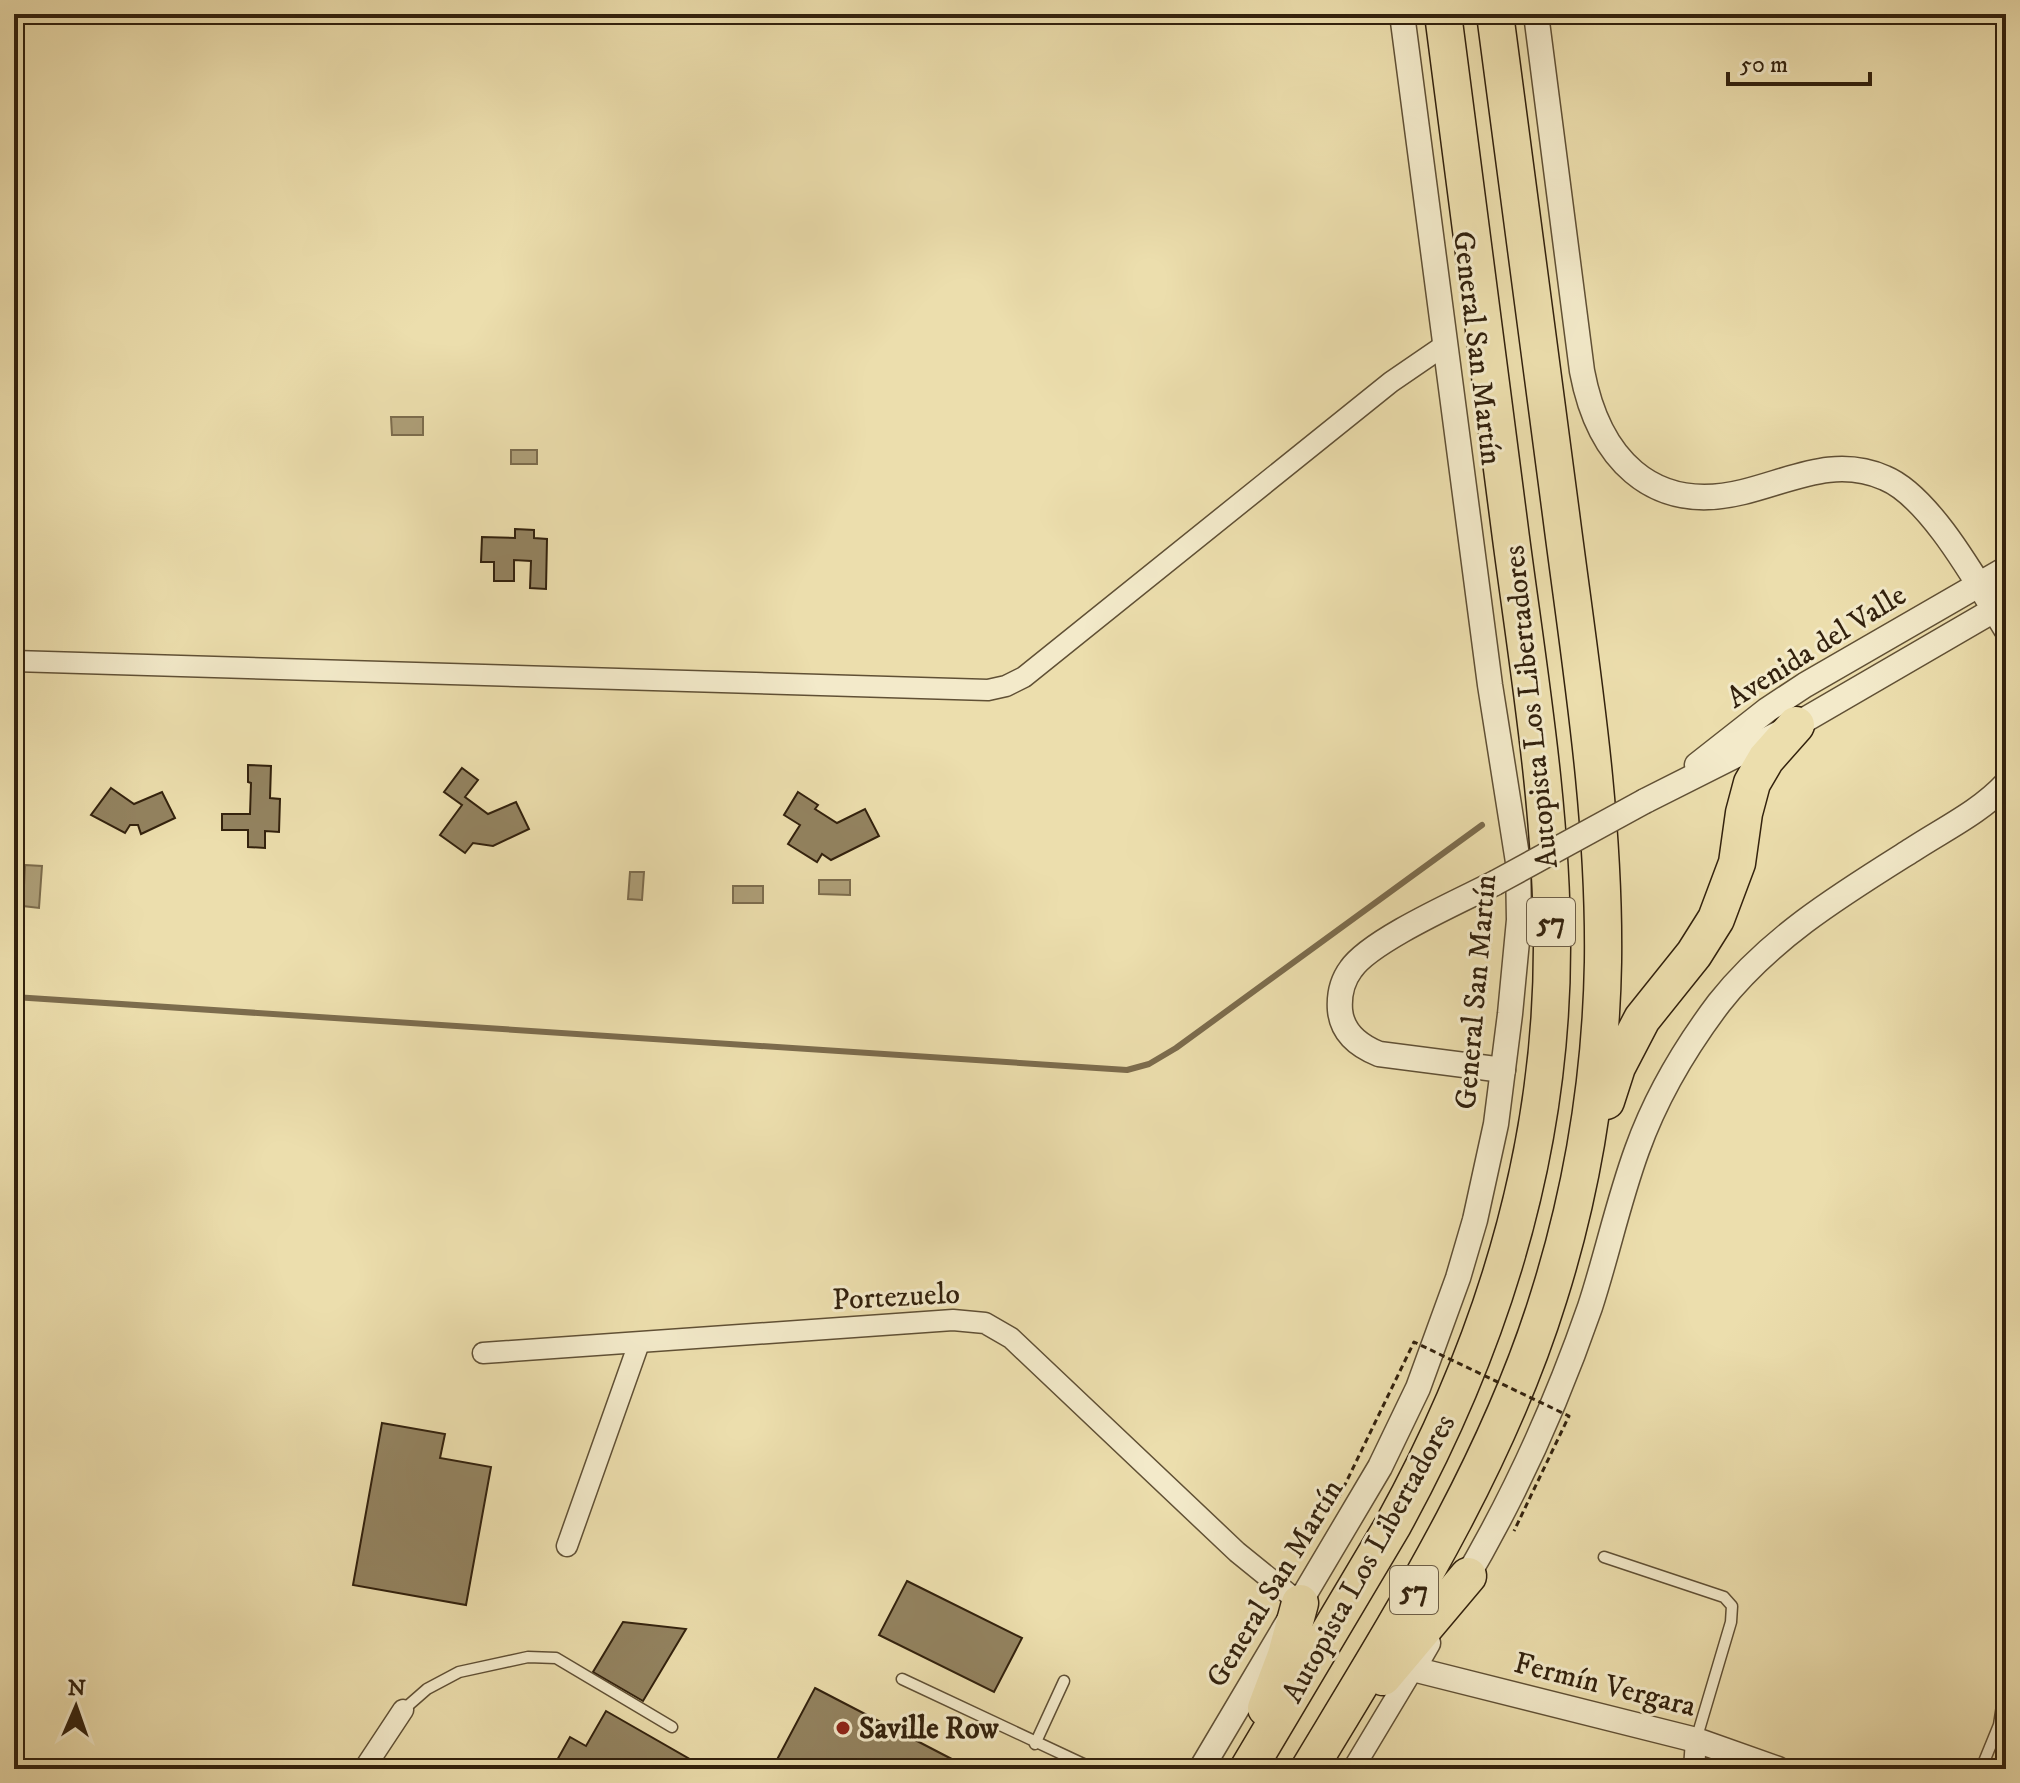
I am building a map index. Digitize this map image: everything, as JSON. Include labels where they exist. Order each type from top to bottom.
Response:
[{"type":"highway","name":"Autopista Los Libertadores","points":[[1245,1769],[1393,1525],[1464,1380],[1515,1231],[1545,1075],[1552,946],[1544,799],[1443,14]]},
{"type":"highway","name":"Autopista Los Libertadores","points":[[1313,1762],[1436,1552],[1496,1434],[1539,1326],[1574,1206],[1590,1115],[1601,1015],[1603,961],[1599,855],[1578,647],[1495,14]]},
{"type":"highway","points":[[1574,1206],[1611,1083],[1628,1043],[1642,1019],[1694,954],[1716,919],[1737,863],[1752,783],[1766,759],[1796,725]]},
{"type":"highway","points":[[1313,1762],[1468,1576]]},
{"type":"highway","points":[[1245,1769],[1286,1655],[1300,1603]]},
{"type":"street","name":"General San Martín","points":[[1201,1769],[1401,1427],[1458,1278],[1478,1207],[1496,1124],[1503,1070],[1518,934],[1518,862],[1490,685],[1402,14]]},
{"type":"street","points":[[1536,14],[1582,371],[1592,411],[1610,448],[1628,468],[1650,484],[1691,496],[1742,492],[1824,468],[1853,469],[1884,477],[1906,490],[1925,508],[2002,614]]},
{"type":"street","points":[[14,661],[988,690],[1024,677],[1391,382],[1445,345]]},
{"type":"street","name":"Avenida del Valle","points":[[1667,789],[1786,697],[2006,569]]},
{"type":"street","name":"Avenida del Valle","points":[[1503,1070],[1379,1054],[1362,1046],[1348,1032],[1340,1006],[1346,978],[1355,963],[1370,950],[1667,789],[1741,755],[2002,614]]},
{"type":"street","points":[[1353,1769],[1468,1576],[1517,1484],[1562,1383],[1591,1303],[1648,1121],[1672,1074],[1705,1023],[1751,967],[1803,921],[1974,811],[2006,784]]},
{"type":"street","name":"Portezuelo","points":[[483,1353],[953,1320],[985,1323],[1011,1338],[1237,1552],[1300,1603]]},
{"type":"street","points":[[567,1546],[639,1343]]},
{"type":"street","name":"Fermín Vergara","points":[[1413,1669],[1696,1740],[1778,1769]]},
{"type":"street","points":[[364,1769],[403,1710]]},
{"type":"street","points":[[1694,1769],[1696,1740]]},
{"type":"lane","points":[[1604,1557],[1724,1597],[1732,1606],[1731,1622],[1696,1740]]},
{"type":"lane","points":[[403,1710],[427,1689],[459,1672],[528,1657],[556,1658],[672,1727]]},
{"type":"lane","points":[[902,1679],[1035,1744],[1094,1769]]},
{"type":"lane","points":[[1981,1769],[1999,1725],[2006,1680]]},
{"type":"lane","points":[[1035,1744],[1064,1681]]},
{"type":"path","points":[[1339,1497],[1414,1342],[1569,1416],[1514,1531]]},
{"type":"shaded area","points":[[391,417],[423,417],[423,435],[392,435]]},
{"type":"shaded area","points":[[511,450],[537,450],[537,464],[511,464]]},
{"type":"shaded area","points":[[25,865],[42,866],[39,908],[23,906]]},
{"type":"shaded area","points":[[630,872],[644,872],[642,900],[628,899]]},
{"type":"shaded area","points":[[819,880],[850,880],[850,895],[819,894]]},
{"type":"shaded area","points":[[733,886],[763,886],[763,903],[733,903]]},
{"type":"building","points":[[515,529],[534,530],[534,538],[547,539],[546,589],[530,588],[531,561],[514,560],[514,581],[494,581],[494,562],[481,562],[482,537],[515,538]]},
{"type":"building","points":[[248,765],[271,766],[270,798],[280,799],[279,832],[265,831],[265,848],[248,847],[248,830],[222,830],[222,814],[250,814]]},
{"type":"building","points":[[462,768],[478,780],[465,797],[488,814],[516,802],[529,829],[493,846],[473,843],[465,853],[440,835],[462,805],[444,792]]},
{"type":"building","points":[[111,788],[134,804],[162,792],[175,818],[141,834],[138,825],[130,825],[125,833],[91,815]]},
{"type":"building","points":[[798,792],[818,805],[815,809],[837,823],[865,809],[879,836],[831,860],[822,854],[817,862],[788,844],[800,825],[784,815]]},
{"type":"building","points":[[382,1423],[445,1434],[440,1458],[491,1467],[466,1605],[353,1585]]},
{"type":"building","points":[[907,1581],[1022,1638],[994,1692],[879,1635]]},
{"type":"building","points":[[623,1622],[686,1629],[643,1701],[593,1672]]},
{"type":"building","name":"Saville Row","points":[[815,1688],[971,1769],[772,1769]]},
{"type":"building","points":[[606,1711],[700,1765],[701,1769],[552,1769],[570,1737],[586,1746]]},
{"type":"waterway","points":[[14,997],[1127,1070],[1149,1064],[1176,1048],[1482,825]]},
{"type":"place","name":"Saville Row","points":[[843,1728]]}]
